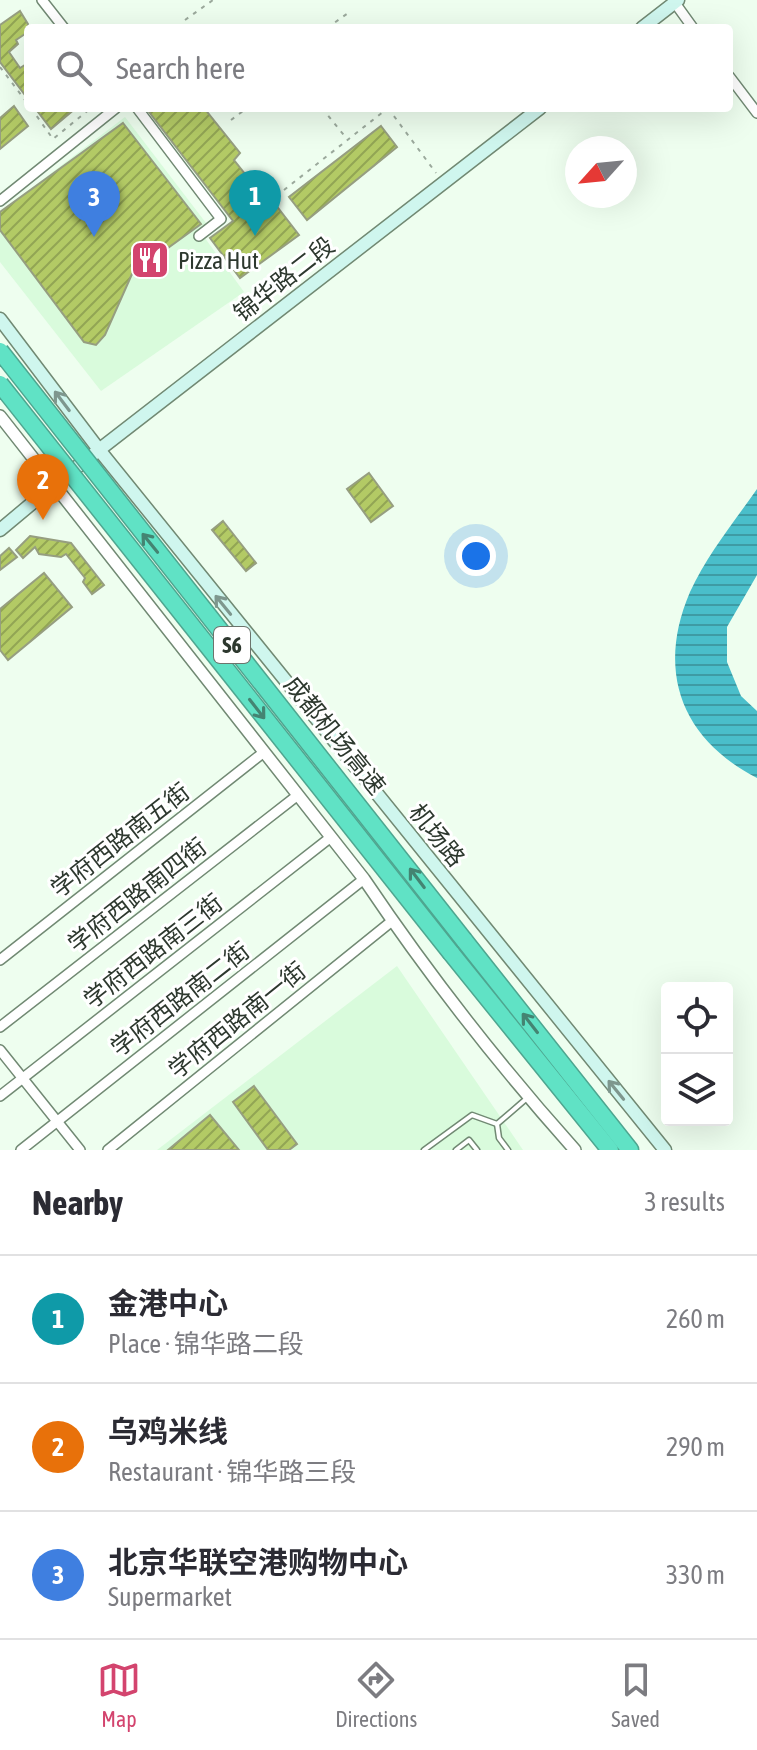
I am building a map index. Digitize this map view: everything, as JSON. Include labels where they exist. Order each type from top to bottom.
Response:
[{"type":"highway","name":"成都机场高速","points":[[0,351],[630,1150]]},
{"type":"highway","name":"成都机场高速","points":[[0,384],[610,1150]]},
{"type":"main road","points":[[647,24],[676,1]]},
{"type":"main road","name":"锦华路二段","points":[[0,530],[535,112]]},
{"type":"main road","name":"机场路","points":[[0,319],[100,451],[665,1150]]},
{"type":"main road","points":[[641,1120],[657,1150]]},
{"type":"street","points":[[42,0],[61,24]]},
{"type":"street","points":[[676,1],[690,24]]},
{"type":"street","points":[[733,81],[757,113]]},
{"type":"street","points":[[0,201],[111,112]]},
{"type":"street","points":[[140,112],[221,219],[199,236]]},
{"type":"street","points":[[0,416],[364,879],[392,921],[528,1098],[575,1150]]},
{"type":"street","name":"学府西路南五街","points":[[0,960],[264,752]]},
{"type":"street","name":"学府西路南四街","points":[[0,1027],[298,795]]},
{"type":"street","name":"学府西路南三街","points":[[0,1096],[331,837]]},
{"type":"street","name":"学府西路南二街","points":[[21,1150],[364,879]]},
{"type":"street","name":"学府西路南一街","points":[[108,1150],[392,921]]},
{"type":"street","points":[[0,1050],[80,1150]]},
{"type":"lane","points":[[497,1124],[528,1098]]},
{"type":"lane","points":[[424,1150],[472,1115],[497,1124]]},
{"type":"lane","points":[[497,1124],[499,1138],[508,1150]]},
{"type":"lane","points":[[456,1150],[469,1140],[477,1150]]},
{"type":"path","points":[[182,24],[213,0]]},
{"type":"path","points":[[333,24],[351,11]]},
{"type":"path","points":[[0,67],[24,99]]},
{"type":"path","points":[[33,112],[53,139],[86,112]]},
{"type":"path","points":[[231,120],[242,112]]},
{"type":"path","points":[[325,112],[347,140]]},
{"type":"path","points":[[284,190],[383,112]]},
{"type":"path","points":[[391,112],[444,183]]},
{"type":"shaded area","points":[[125,117],[206,223],[202,234],[244,292],[101,391],[0,262],[0,212]]},
{"type":"shaded area","points":[[397,966],[523,1150],[157,1150]]},
{"type":"water","points":[[757,489],[757,575],[727,627],[727,662],[741,696],[757,711],[757,778],[710,744],[693,723],[682,700],[676,675],[675,649],[680,621],[697,578]]},
{"type":"building","points":[[20,11],[28,24],[24,24],[24,35],[16,40],[18,44],[9,52],[20,68],[24,66],[24,94],[0,62],[0,25]]},
{"type":"building","points":[[14,106],[28,126],[0,149],[0,118]]},
{"type":"building","points":[[38,112],[71,112],[51,129]]},
{"type":"building","points":[[149,112],[207,112],[240,153],[234,160],[264,198],[268,195],[299,235],[240,278],[210,238],[233,221]]},
{"type":"building","points":[[123,123],[201,224],[132,274],[105,335],[96,345],[84,342],[0,230],[0,212]]},
{"type":"building","points":[[381,126],[397,147],[307,220],[289,197]]},
{"type":"building","points":[[369,473],[393,506],[371,522],[347,489]]},
{"type":"building","points":[[223,521],[256,563],[246,571],[212,530]]},
{"type":"building","points":[[30,536],[71,543],[104,585],[92,594],[83,582],[85,578],[66,554],[61,557],[39,554],[35,547],[23,558],[16,550]]},
{"type":"building","points":[[9,548],[17,557],[0,570],[0,556]]},
{"type":"building","points":[[44,573],[72,607],[8,660],[0,650],[0,609]]},
{"type":"building","points":[[254,1086],[297,1144],[289,1150],[268,1150],[233,1102]]},
{"type":"building","points":[[210,1115],[239,1150],[168,1150]]},
{"type":"place","name":"金港中心","points":[[255,236]]},
{"type":"place","name":"北京华联空港购物中心","points":[[94,237]]},
{"type":"place","name":"Pizza Hut","points":[[150,260]]},
{"type":"place","name":"乌鸡米线","points":[[43,520]]}]
